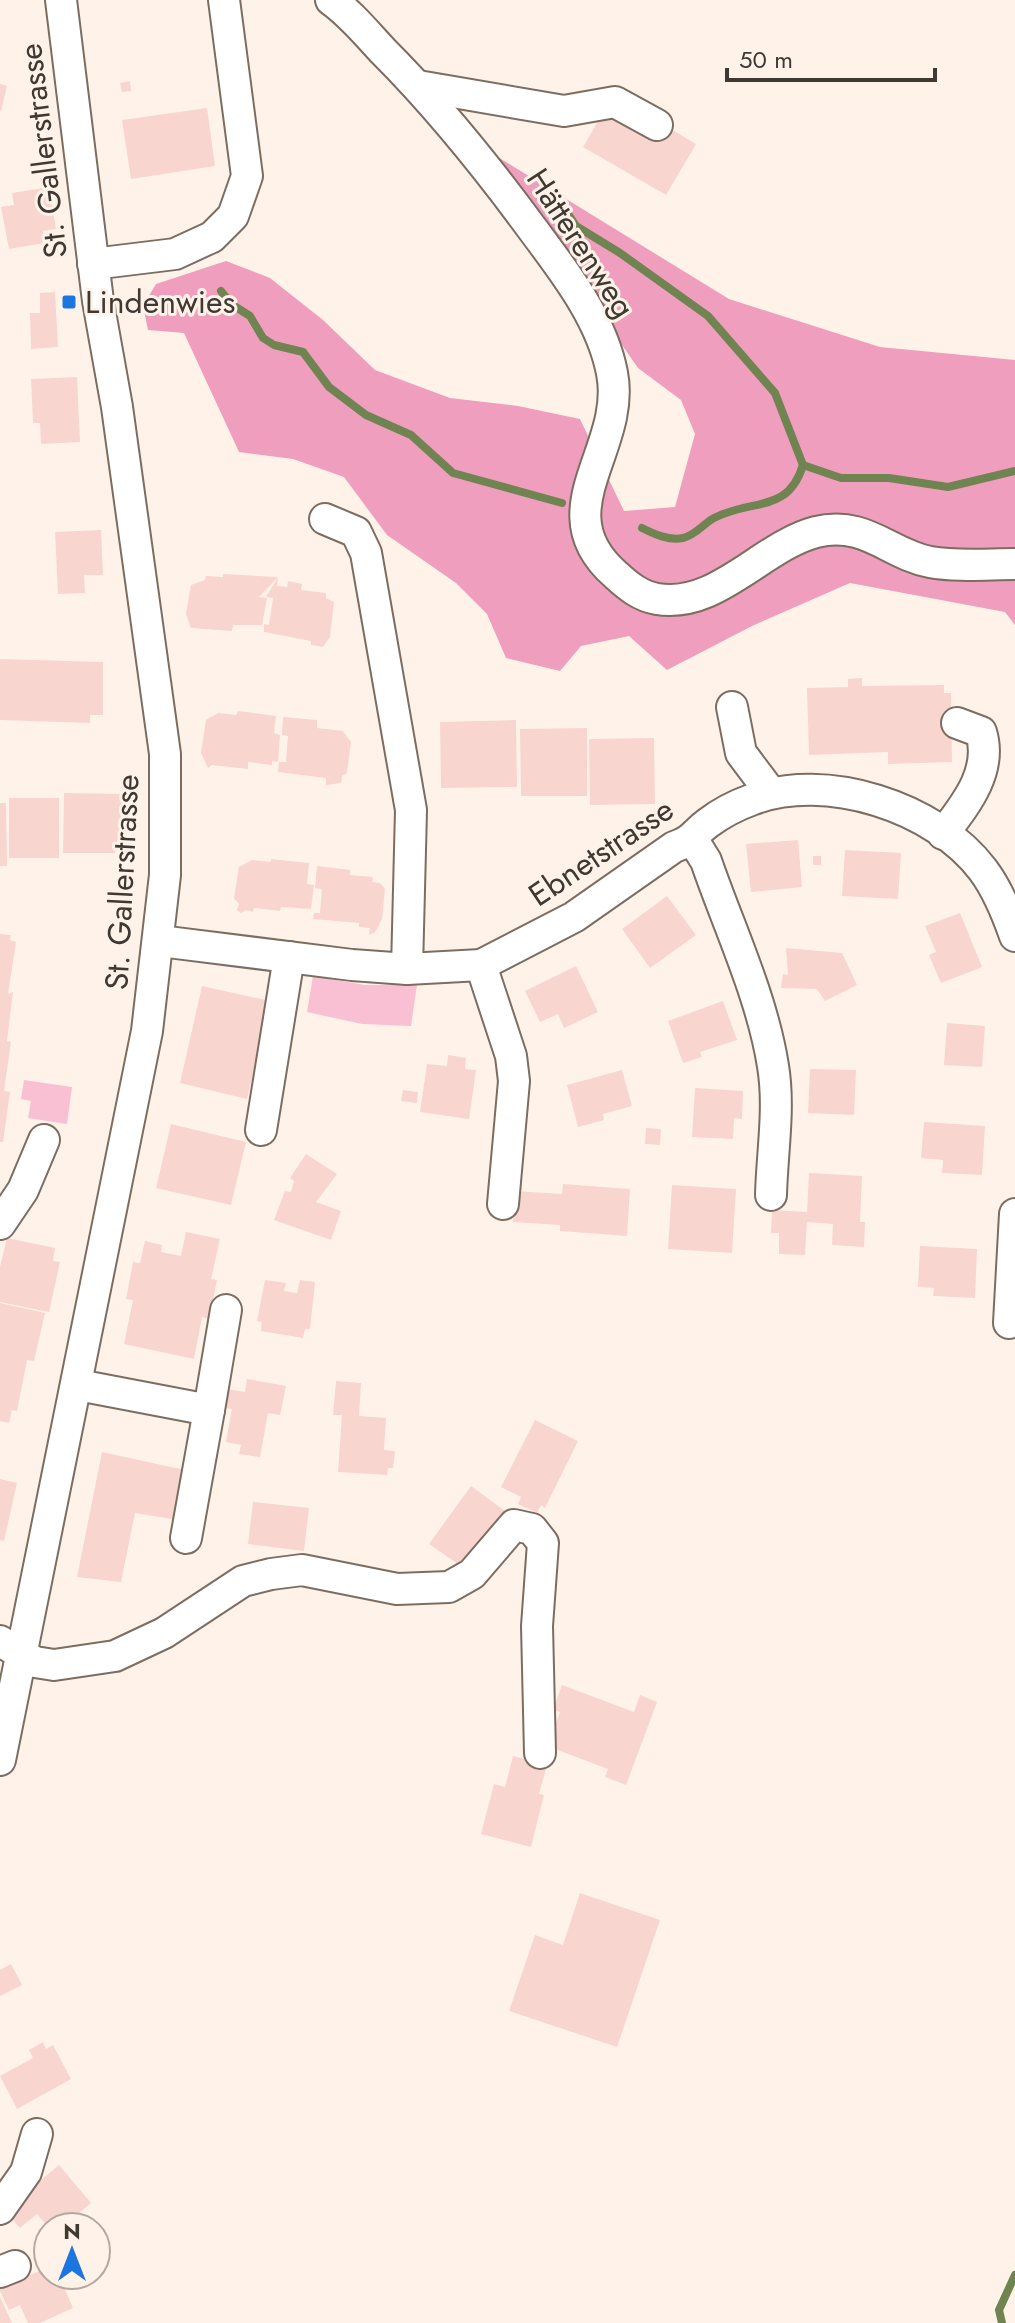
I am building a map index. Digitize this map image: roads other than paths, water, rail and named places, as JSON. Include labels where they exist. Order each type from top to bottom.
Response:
[{"type":"street","name":"St. Gallerstrasse","points":[[0,1760],[10,1647],[78,1385],[131,1122],[160,941],[168,805],[165,754],[117,407],[93,264],[61,0]]},
{"type":"street","points":[[93,264],[175,254],[212,237],[233,216],[247,176],[224,0]]},
{"type":"street","name":"Hätterenweg","points":[[331,0],[418,86],[471,144],[570,280],[604,342],[615,396],[606,445],[586,491],[583,517],[591,547],[634,591],[658,599],[687,598],[728,581],[815,532],[839,529],[869,534],[929,562],[1015,564]]},
{"type":"street","points":[[418,86],[564,111],[615,102],[657,125]]},
{"type":"street","points":[[325,519],[356,532],[366,553],[411,810],[407,969]]},
{"type":"street","points":[[732,707],[741,753],[771,793]]},
{"type":"street","points":[[943,834],[974,789],[983,767],[985,745],[981,732],[957,723]]},
{"type":"street","name":"Ebnetstrasse","points":[[160,941],[407,969],[481,965],[574,917],[674,847],[693,840],[707,823],[749,800],[771,793],[809,790],[872,797],[898,806],[943,834],[982,868],[1001,900],[1015,936]]},
{"type":"street","points":[[693,840],[706,861],[762,1016],[772,1057],[775,1121],[771,1195]]},
{"type":"street","points":[[261,1130],[289,957]]},
{"type":"street","points":[[481,965],[511,1056],[514,1081],[503,1204]]},
{"type":"street","points":[[0,1224],[23,1190],[44,1140]]},
{"type":"street","points":[[1009,1323],[1015,1214]]},
{"type":"street","points":[[186,1538],[226,1310]]},
{"type":"street","points":[[78,1385],[209,1410]]},
{"type":"street","points":[[10,1647],[54,1665],[115,1656],[164,1633],[243,1581],[271,1574],[302,1570],[397,1589],[449,1587],[472,1574],[514,1525],[532,1529],[543,1543],[537,1626],[540,1753]]},
{"type":"street","points":[[3,2219],[26,2172],[37,2134]]},
{"type":"waterway","points":[[558,199],[576,226],[620,253],[708,316],[775,393],[803,465]]},
{"type":"waterway","points":[[221,291],[231,304],[250,316],[263,338],[274,345],[303,352],[329,387],[366,415],[411,435],[453,473],[562,503]]},
{"type":"waterway","points":[[642,528],[667,538],[688,537],[714,518],[779,498],[796,481],[803,465],[841,478],[889,478],[948,487],[1015,471]]},
{"type":"waterway","points":[[1002,2323],[999,2310],[1015,2275]]},
{"type":"place","name":"Lindenwies","points":[[69,302]]}]
